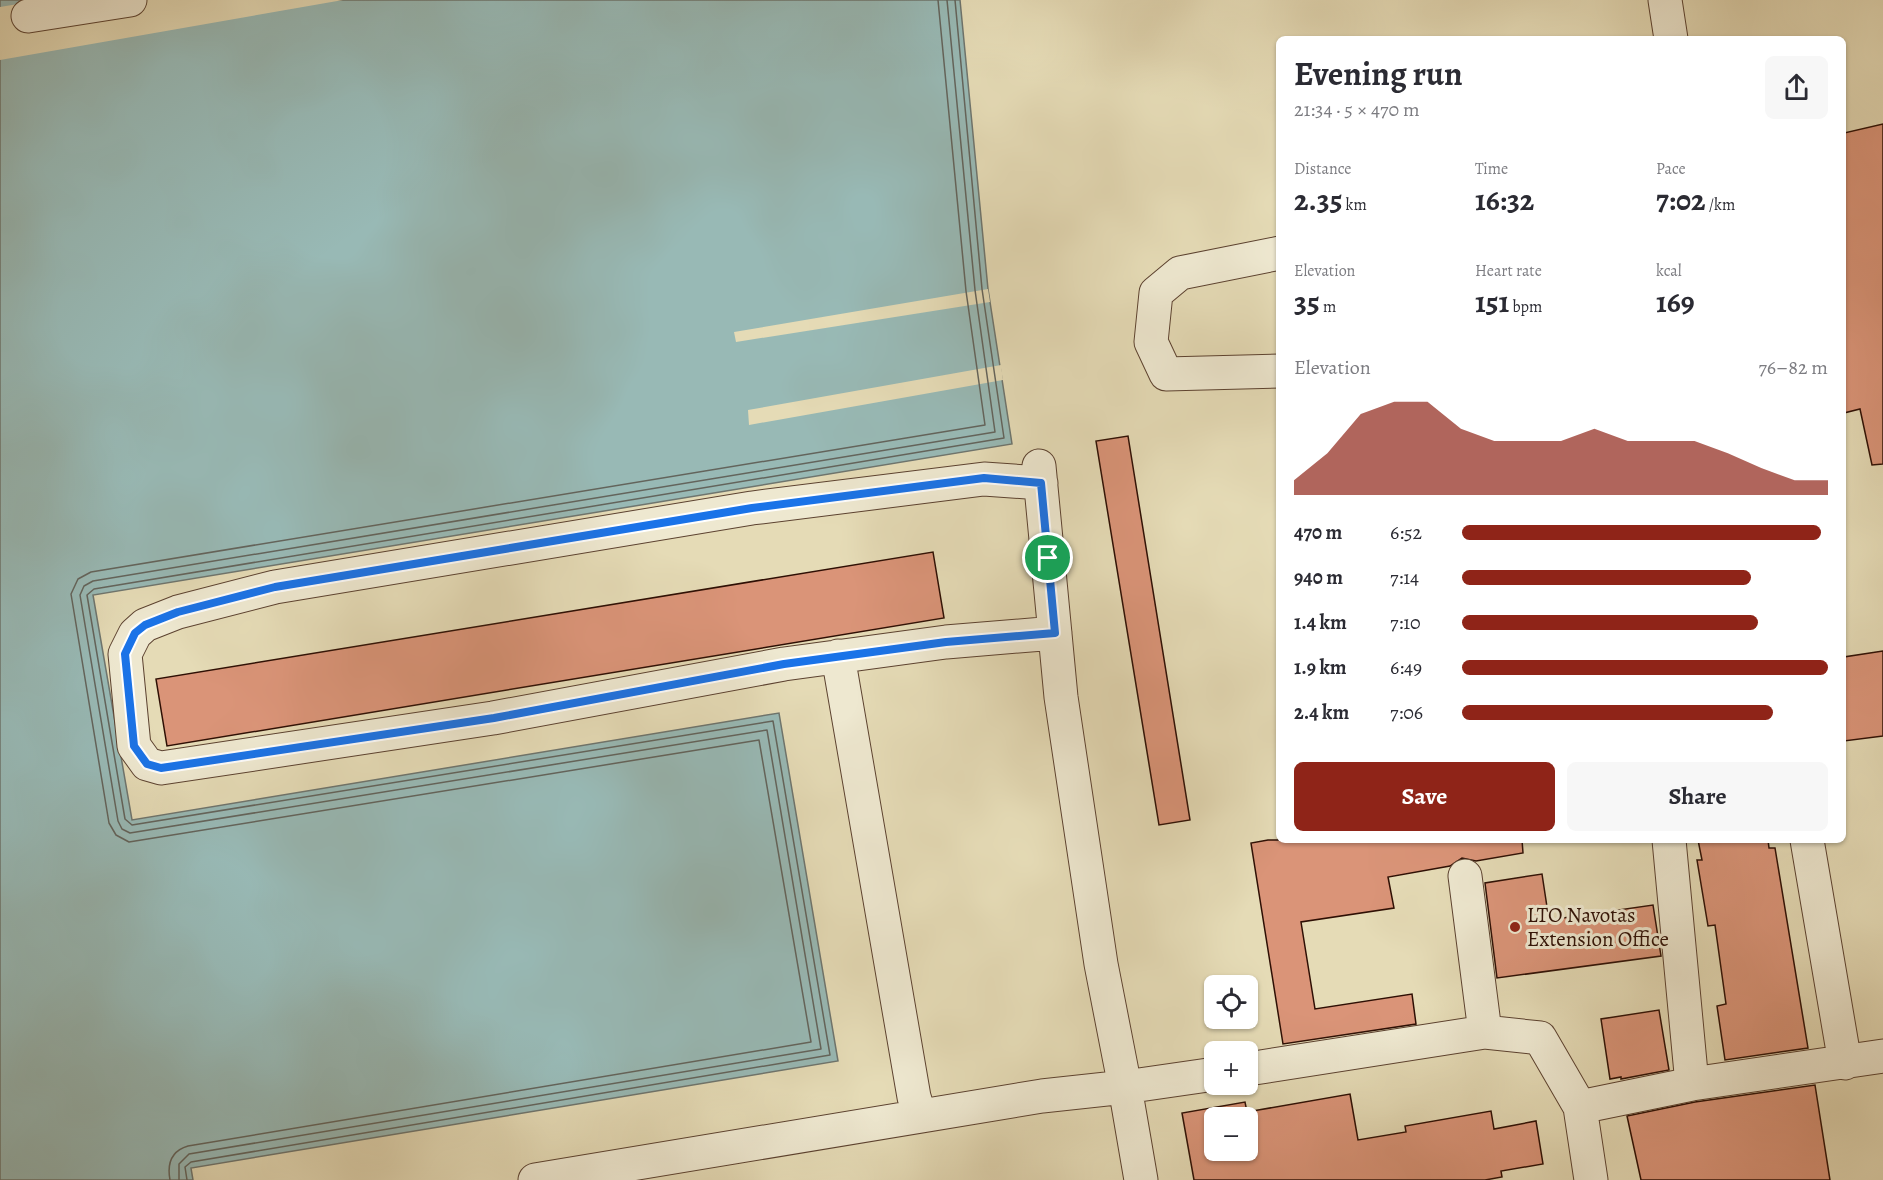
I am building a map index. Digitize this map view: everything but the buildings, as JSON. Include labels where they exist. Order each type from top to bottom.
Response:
[{"type":"street","points":[[27,16],[130,0]]},
{"type":"street","points":[[1665,0],[1671,36]]},
{"type":"street","points":[[1276,254],[1180,273],[1156,293],[1152,342],[1166,374],[1276,371]]},
{"type":"street","points":[[1055,633],[946,642],[838,656],[494,718],[161,768],[147,764],[134,746],[125,654],[135,633],[145,625],[178,612],[275,587],[752,508],[984,478],[1040,475],[1055,633],[1060,697],[1101,964],[1141,1180]]},
{"type":"street","points":[[838,656],[912,1085],[920,1116]]},
{"type":"street","points":[[1669,843],[1692,1084]]},
{"type":"street","points":[[1808,843],[1845,1063]]},
{"type":"street","points":[[1465,876],[1485,1032]]},
{"type":"street","points":[[1258,1067],[1485,1032],[1540,1038],[1580,1107],[1591,1180]]},
{"type":"street","points":[[1580,1107],[1692,1084],[1883,1056]]},
{"type":"street","points":[[535,1180],[1042,1096],[1204,1076]]},
{"type":"water","points":[[0,0],[960,0],[988,289],[1012,444],[93,595],[132,820],[779,713],[838,1061],[191,1168],[193,1180],[0,1180]]},
{"type":"pier","points":[[42,0],[343,0],[0,60],[0,7]]},
{"type":"pier","points":[[988,289],[990,302],[736,342],[734,332]]},
{"type":"pier","points":[[1001,365],[1003,380],[749,425],[748,410]]},
{"type":"place","name":"LTO Navotas Extension Office","points":[[1515,927]]},
{"type":"route","points":[[984,478],[1041,483],[1048,558],[1055,633],[946,642],[784,664],[494,718],[161,768],[147,764],[134,746],[125,654],[135,633],[145,625],[178,612],[275,587],[752,508],[984,478]]}]
